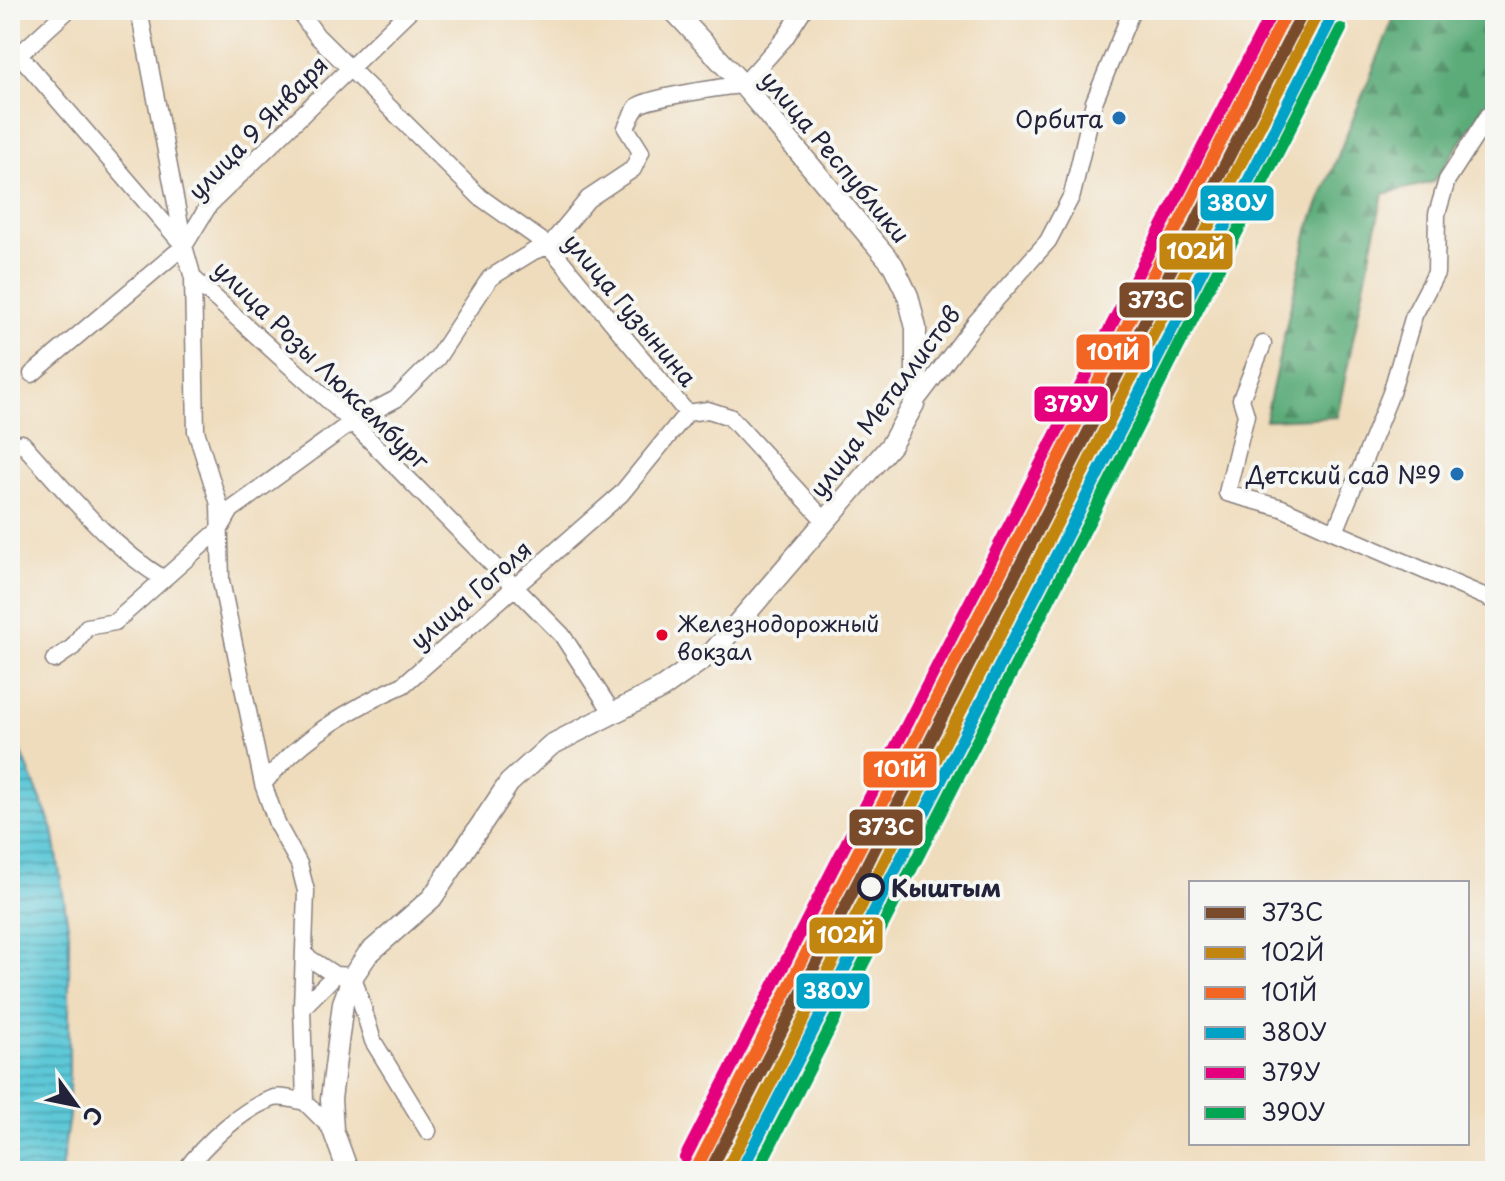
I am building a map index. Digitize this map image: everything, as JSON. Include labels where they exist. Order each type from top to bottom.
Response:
[{"type":"main road","name":"улица Республики","points":[[673,10],[743,85],[893,265],[908,296],[916,328],[914,404]]},
{"type":"main road","name":"улица Металлистов","points":[[348,1171],[333,1130],[331,1099],[344,976],[432,898],[509,783],[551,745],[662,688],[713,652],[891,445],[914,404]]},
{"type":"street","points":[[13,54],[68,10]]},
{"type":"street","points":[[139,10],[184,246]]},
{"type":"street","name":"улица Гузынина","points":[[298,10],[317,36],[480,197],[549,246],[687,413],[708,410],[730,417],[826,522]]},
{"type":"street","name":"улица 9 Января","points":[[32,374],[184,246],[209,205],[350,66],[389,34],[410,10]]},
{"type":"street","points":[[54,660],[73,647],[87,627],[115,622],[220,529],[231,510],[352,422],[396,399],[437,358],[490,278],[534,251],[549,246],[588,199],[633,169],[641,152],[626,128],[638,105],[662,96],[743,85],[785,38],[803,10]]},
{"type":"street","name":"улица Металлистов","points":[[914,404],[976,322],[1048,241],[1072,195],[1094,102],[1126,13]]},
{"type":"street","name":"улица Розы Люксембург","points":[[13,54],[184,246],[193,278],[352,422],[562,635],[612,712]]},
{"type":"street","points":[[1335,532],[1391,393],[1414,315],[1436,273],[1437,214],[1447,180],[1489,115]]},
{"type":"street","points":[[193,278],[196,431],[219,504],[221,581],[263,784],[278,826],[299,864],[306,891],[302,1008],[305,1102]]},
{"type":"street","points":[[1263,344],[1241,399],[1246,415],[1227,493],[1282,508],[1495,601]]},
{"type":"street","name":"улица Гоголя","points":[[263,784],[288,754],[306,739],[361,703],[403,685],[621,494],[687,413]]},
{"type":"street","points":[[22,443],[88,515],[148,570],[164,579]]},
{"type":"street","points":[[304,955],[344,976],[373,1041],[428,1131]]},
{"type":"street","points":[[302,1008],[344,976]]},
{"type":"street","points":[[185,1171],[196,1156],[231,1124],[276,1097],[305,1102],[333,1130]]},
{"type":"green space","points":[[1397,10],[1495,10],[1495,93],[1433,182],[1383,194],[1337,417],[1265,420],[1308,230]]},
{"type":"water","points":[[10,740],[21,751],[53,830],[69,932],[69,1115],[61,1171],[10,1171]]},
{"type":"railway","points":[[1179,231],[1293,10]]},
{"type":"transit line","name":"379У","points":[[685,1158],[1273,10]]},
{"type":"transit line","name":"101Й","points":[[698,1165],[1288,10]]},
{"type":"transit line","name":"373C","points":[[710,1171],[1304,10]]},
{"type":"transit line","name":"102Й","points":[[726,1171],[1316,16]]},
{"type":"transit line","name":"380У","points":[[741,1171],[1329,23]]},
{"type":"transit line","name":"390У","points":[[757,1171],[1341,29]]},
{"type":"place","name":"Орбита","points":[[1119,118]]},
{"type":"place","name":"Детский сад №9","points":[[1457,474]]},
{"type":"place","name":"Железнодорожный вокзал","points":[[662,635]]},
{"type":"place","name":"Кыштым","points":[[871,887]]}]
